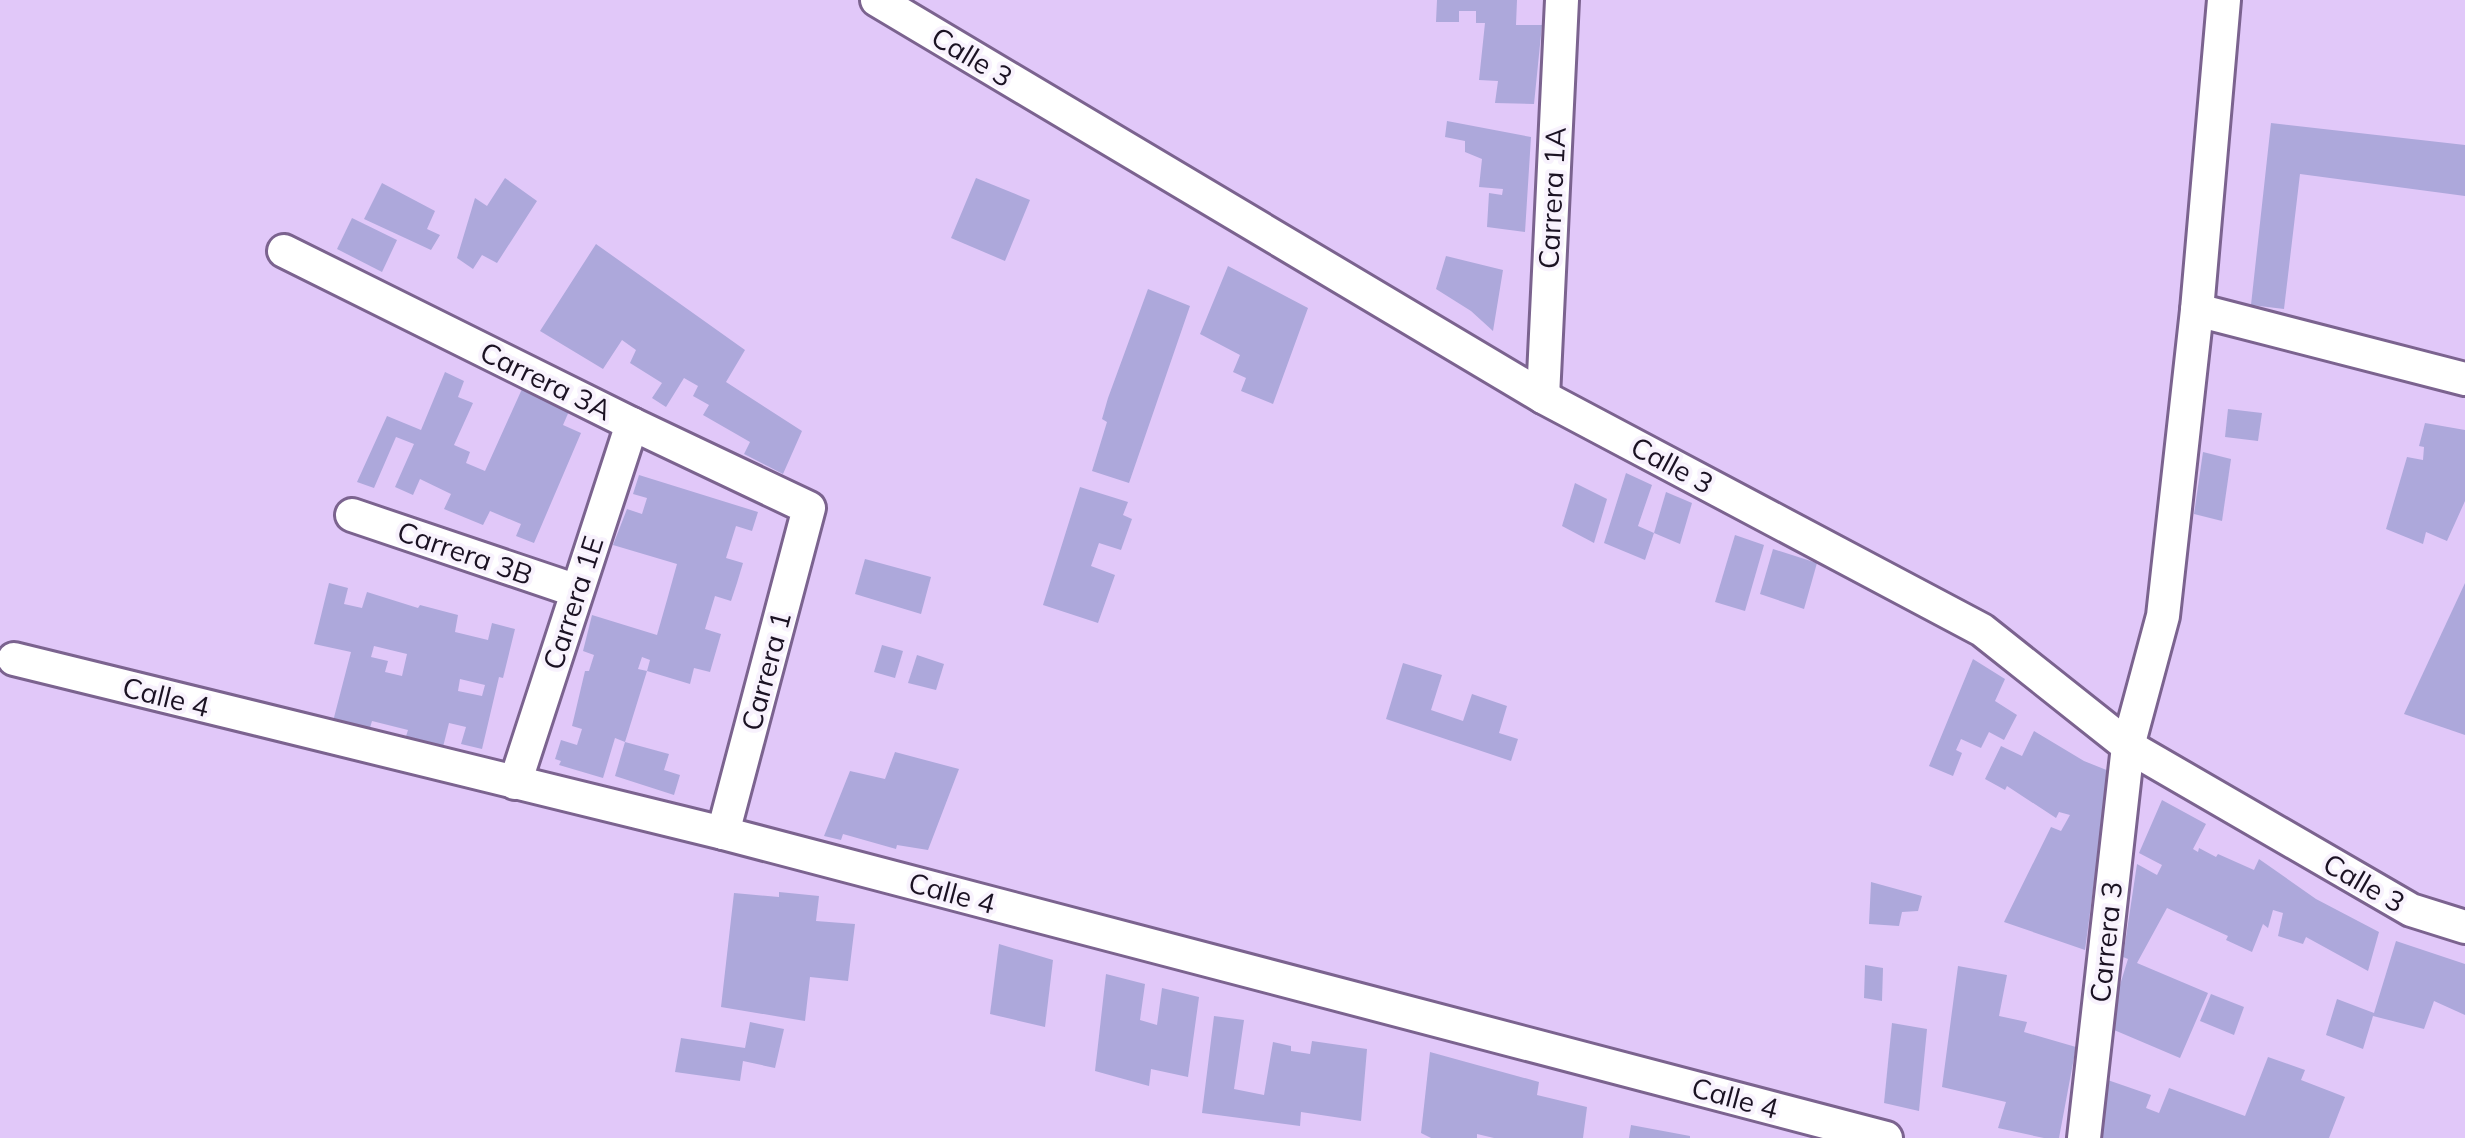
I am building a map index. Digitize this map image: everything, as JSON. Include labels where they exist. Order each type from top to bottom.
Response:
[{"type":"street","name":"Calle 3","points":[[877,0],[1543,397],[1982,630],[2128,746],[2411,910],[2465,928]]},
{"type":"street","name":"Carrera 1A","points":[[1543,397],[1562,0]]},
{"type":"street","name":"Carrera 3","points":[[2084,1138],[2128,746],[2163,616],[2197,310],[2224,0]]},
{"type":"street","name":"Carrera 3A","points":[[284,251],[809,508]]},
{"type":"street","points":[[2197,310],[2465,379]]},
{"type":"street","name":"Carrera 1E","points":[[514,783],[632,424]]},
{"type":"street","name":"Carrera 1","points":[[723,833],[809,508]]},
{"type":"street","name":"Carrera 3B","points":[[352,514],[577,591]]},
{"type":"street","name":"Calle 4","points":[[14,660],[723,833],[1886,1138]]},
{"type":"building","points":[[1437,0],[1517,0],[1516,25],[1542,25],[1534,104],[1495,103],[1498,81],[1479,80],[1485,23],[1476,23],[1476,11],[1459,11],[1459,22],[1436,22]]},
{"type":"building","points":[[1447,121],[1531,137],[1525,232],[1487,227],[1489,193],[1502,195],[1503,189],[1479,187],[1482,159],[1465,152],[1465,141],[1445,137]]},
{"type":"building","points":[[2271,123],[2465,145],[2465,196],[2300,174],[2284,309],[2251,305]]},
{"type":"building","points":[[505,178],[537,201],[497,263],[482,255],[473,269],[457,258],[475,198],[487,206]]},
{"type":"building","points":[[976,178],[1030,200],[1005,261],[951,238]]},
{"type":"building","points":[[382,183],[435,211],[427,229],[440,235],[431,250],[364,219]]},
{"type":"building","points":[[352,218],[397,240],[382,272],[337,249]]},
{"type":"building","points":[[596,244],[745,350],[726,382],[802,431],[783,474],[744,454],[750,442],[703,415],[709,405],[693,396],[698,386],[684,378],[666,407],[652,398],[662,383],[630,363],[636,350],[622,340],[603,369],[540,331]]},
{"type":"building","points":[[1446,256],[1503,270],[1493,331],[1471,311],[1436,289]]},
{"type":"building","points":[[1228,266],[1308,308],[1273,404],[1241,391],[1246,378],[1233,372],[1240,355],[1200,334]]},
{"type":"building","points":[[1148,289],[1190,306],[1129,483],[1092,471],[1107,422],[1102,419],[1108,398]]},
{"type":"building","points":[[445,372],[464,381],[458,397],[473,403],[454,445],[470,452],[466,463],[485,471],[522,389],[570,409],[563,425],[581,433],[534,543],[516,536],[521,524],[490,511],[483,525],[444,509],[451,494],[420,479],[413,495],[395,487],[414,444],[396,437],[374,488],[357,482],[387,416],[421,430]]},
{"type":"building","points":[[2228,409],[2262,413],[2258,441],[2225,437]]},
{"type":"building","points":[[2425,423],[2465,430],[2465,501],[2447,541],[2426,532],[2423,544],[2386,529],[2407,457],[2423,460],[2424,447],[2419,446]]},
{"type":"building","points":[[2203,452],[2231,459],[2222,521],[2194,514]]},
{"type":"building","points":[[1626,473],[1652,485],[1638,526],[1654,533],[1645,560],[1604,543]]},
{"type":"building","points":[[639,475],[758,512],[752,531],[736,526],[726,558],[743,563],[731,601],[715,596],[705,629],[721,634],[710,672],[694,668],[690,684],[647,671],[625,742],[615,738],[603,778],[559,765],[561,761],[555,759],[561,740],[577,745],[582,729],[572,726],[585,671],[589,671],[594,655],[583,651],[592,615],[657,635],[677,564],[613,545],[627,509],[642,514],[647,498],[633,494]],"holes":[[[642,657],[650,660],[647,671],[638,669]]]},
{"type":"building","points":[[1575,483],[1607,499],[1594,543],[1562,526]]},
{"type":"building","points":[[1080,487],[1128,502],[1123,515],[1132,519],[1121,550],[1099,543],[1091,566],[1115,575],[1098,623],[1043,605]]},
{"type":"building","points":[[1666,492],[1692,503],[1680,544],[1654,533]]},
{"type":"building","points":[[1735,535],[1764,545],[1745,611],[1715,602]]},
{"type":"building","points":[[1773,549],[1817,563],[1804,609],[1760,594]]},
{"type":"building","points":[[865,559],[931,577],[921,614],[855,594]]},
{"type":"building","points":[[329,583],[348,588],[344,604],[362,608],[367,592],[418,608],[420,605],[458,615],[455,632],[488,640],[492,623],[515,629],[482,749],[461,744],[466,727],[449,723],[441,755],[403,746],[408,730],[372,721],[367,738],[331,729],[351,652],[314,644]],"holes":[[[374,646],[407,654],[402,676],[385,672],[388,661],[371,657]],[[460,679],[485,685],[482,696],[458,691]]]},
{"type":"building","points":[[2465,583],[2465,735],[2404,714]]},
{"type":"building","points":[[882,645],[903,651],[895,678],[874,672]]},
{"type":"building","points":[[917,655],[944,664],[936,690],[908,683]]},
{"type":"building","points":[[1973,659],[2005,679],[1995,701],[2017,715],[2004,740],[1989,732],[1981,748],[1961,739],[1956,750],[1962,753],[1953,776],[1929,766]]},
{"type":"building","points":[[1403,663],[1442,675],[1431,710],[1463,721],[1472,694],[1507,706],[1499,733],[1518,739],[1511,761],[1386,719]]},
{"type":"building","points":[[2034,731],[2109,771],[2085,950],[2004,922],[2051,827],[2061,831],[2070,815],[2059,812],[2056,818],[2007,786],[2005,790],[1985,779],[2001,746],[2022,756]]},
{"type":"building","points":[[625,742],[669,754],[664,770],[680,775],[674,795],[615,776]]},
{"type":"building","points":[[895,752],[959,769],[928,850],[897,845],[896,849],[843,834],[841,840],[824,836],[850,771],[885,779]]},
{"type":"building","points":[[2162,800],[2206,824],[2193,849],[2216,857],[2218,854],[2254,870],[2259,859],[2316,899],[2379,932],[2368,971],[2306,937],[2303,944],[2278,936],[2283,913],[2273,910],[2268,928],[2263,924],[2252,952],[2226,940],[2228,936],[2167,908],[2137,963],[2208,993],[2180,1058],[2107,1027],[2128,959],[2123,957],[2137,864],[2157,875],[2162,865],[2139,853]]},
{"type":"building","points":[[1871,882],[1922,896],[1918,911],[1902,912],[1899,926],[1869,924]]},
{"type":"building","points":[[779,892],[819,896],[816,921],[855,924],[848,981],[810,977],[805,1021],[721,1007],[734,893],[779,897]]},
{"type":"building","points":[[2396,941],[2465,964],[2465,1015],[2434,1001],[2424,1029],[2373,1016],[2363,1049],[2326,1035],[2337,999],[2374,1013]]},
{"type":"building","points":[[999,944],[1053,960],[1045,1027],[990,1014]]},
{"type":"building","points":[[1865,965],[1883,968],[1882,1001],[1864,998]]},
{"type":"building","points":[[1958,966],[2007,975],[1999,1016],[2027,1022],[2024,1032],[2076,1047],[2059,1138],[1998,1128],[2006,1102],[1942,1087]]},
{"type":"building","points":[[1106,974],[1145,984],[1140,1020],[1157,1025],[1162,988],[1199,997],[1188,1077],[1151,1069],[1149,1086],[1095,1071]]},
{"type":"building","points":[[2211,994],[2244,1007],[2234,1035],[2200,1021]]},
{"type":"building","points":[[1214,1016],[1244,1020],[1234,1089],[1264,1095],[1273,1042],[1291,1046],[1291,1051],[1310,1054],[1312,1041],[1367,1049],[1361,1121],[1301,1112],[1300,1126],[1202,1113]]},
{"type":"building","points":[[750,1022],[784,1029],[775,1068],[743,1061],[740,1081],[675,1072],[681,1038],[745,1048]]},
{"type":"building","points":[[1892,1023],[1927,1029],[1919,1111],[1884,1103]]},
{"type":"building","points":[[1430,1052],[1539,1082],[1537,1095],[1587,1107],[1583,1138],[1494,1138],[1477,1134],[1477,1138],[1431,1138],[1421,1133]]},
{"type":"building","points":[[2268,1057],[2305,1070],[2301,1080],[2345,1097],[2329,1138],[2092,1138],[2099,1077],[2151,1095],[2146,1108],[2159,1113],[2169,1088],[2245,1116]]},
{"type":"building","points":[[1631,1125],[1690,1136],[1690,1138],[1629,1138]]}]
